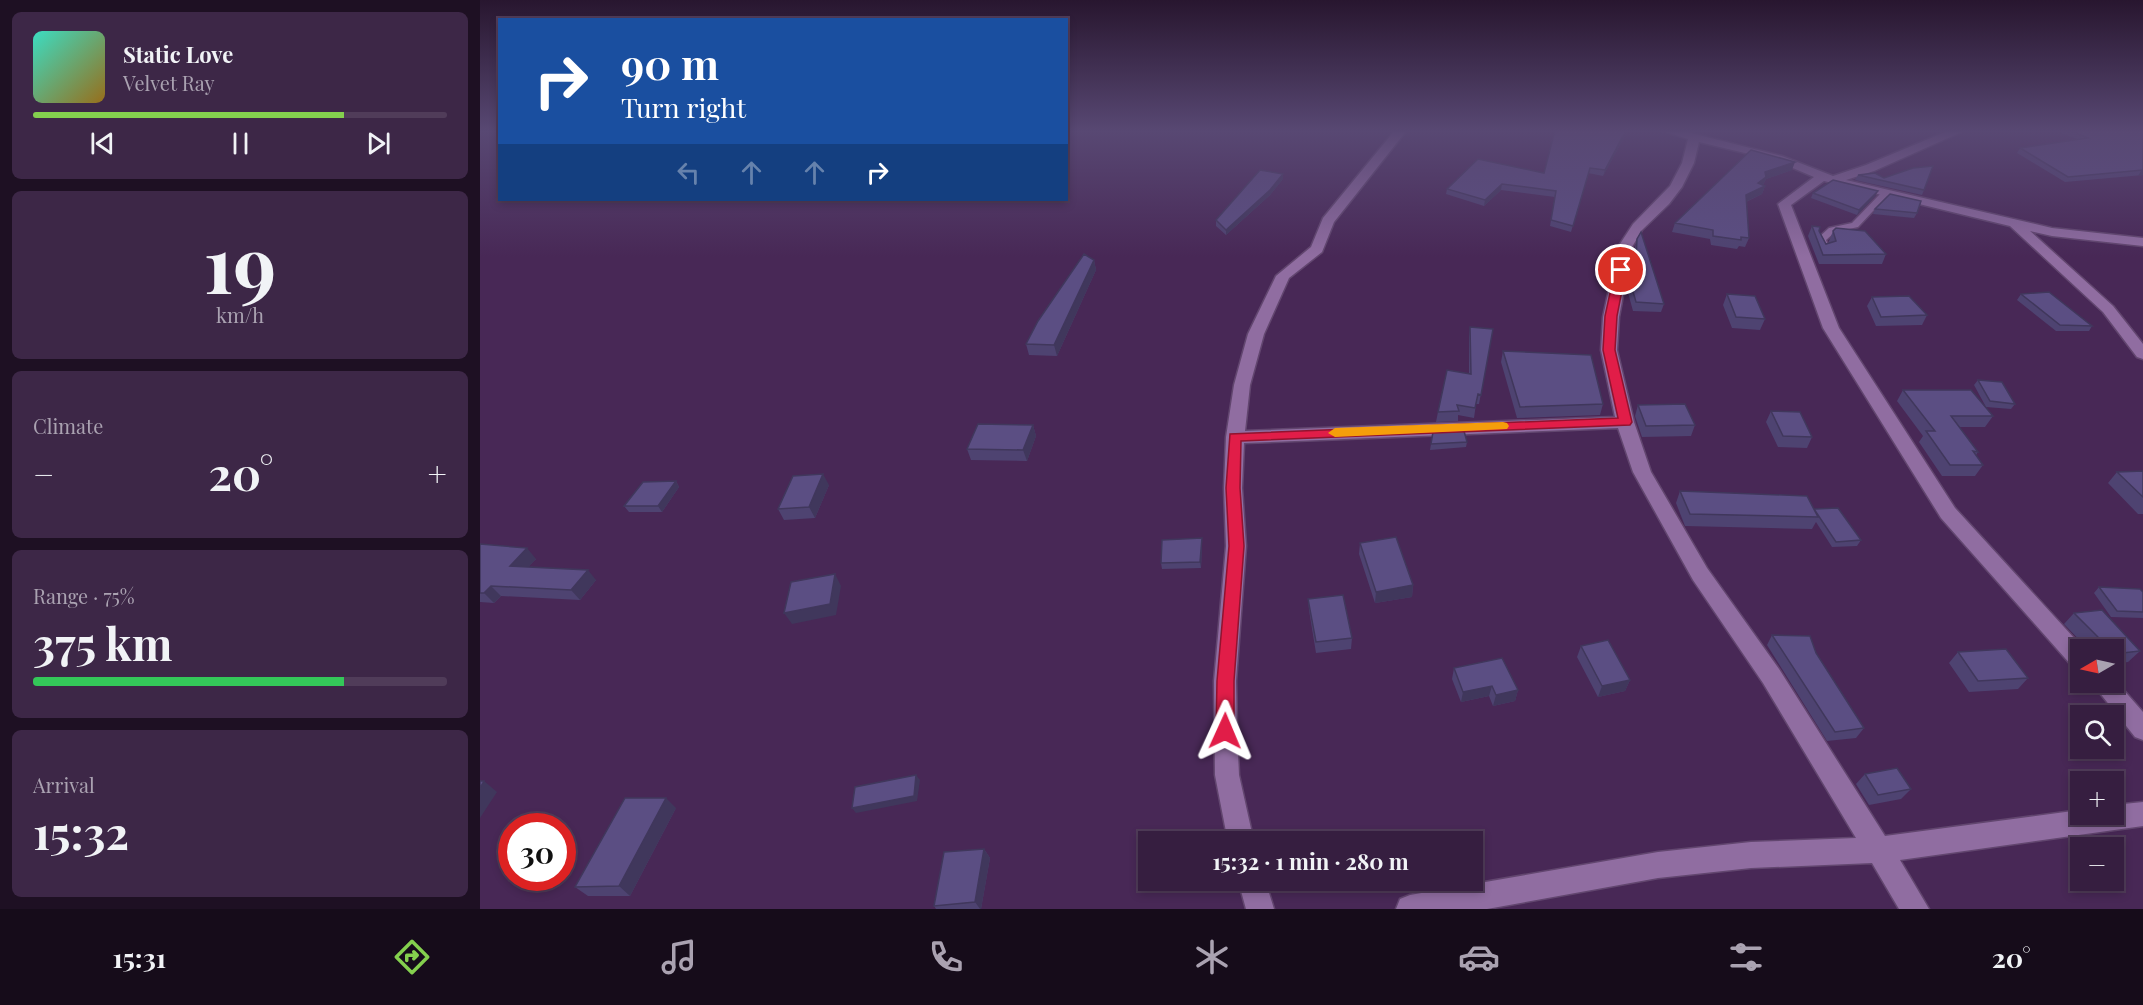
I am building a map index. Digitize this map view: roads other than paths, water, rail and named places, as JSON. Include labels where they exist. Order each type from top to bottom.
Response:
[{"type":"street","points":[[1239,831],[1227,775],[1225,681],[1236,546],[1233,488],[1235,437],[1242,385],[1256,334],[1283,276],[1317,249],[1328,221],[1367,172]]},
{"type":"street","points":[[1684,172],[1665,200],[1638,224],[1625,247],[1611,316],[1609,350],[1625,422],[1642,472],[1678,539],[1771,676],[1915,909]]},
{"type":"street","points":[[1814,172],[1885,194],[2052,232],[2114,237],[2143,242]]},
{"type":"street","points":[[1851,172],[1828,178],[1784,204],[1831,328],[1948,513],[2070,648]]},
{"type":"street","points":[[2015,224],[2108,309],[2143,354]]},
{"type":"street","points":[[1235,437],[1625,422]]},
{"type":"street","points":[[2112,693],[2143,729]]},
{"type":"street","points":[[1410,909],[1658,865],[1751,855],[1878,850],[2143,814]]},
{"type":"street","points":[[1254,891],[1260,909]]},
{"type":"lane","points":[[1826,249],[1821,240],[1832,230],[1855,225],[1885,194]]}]
